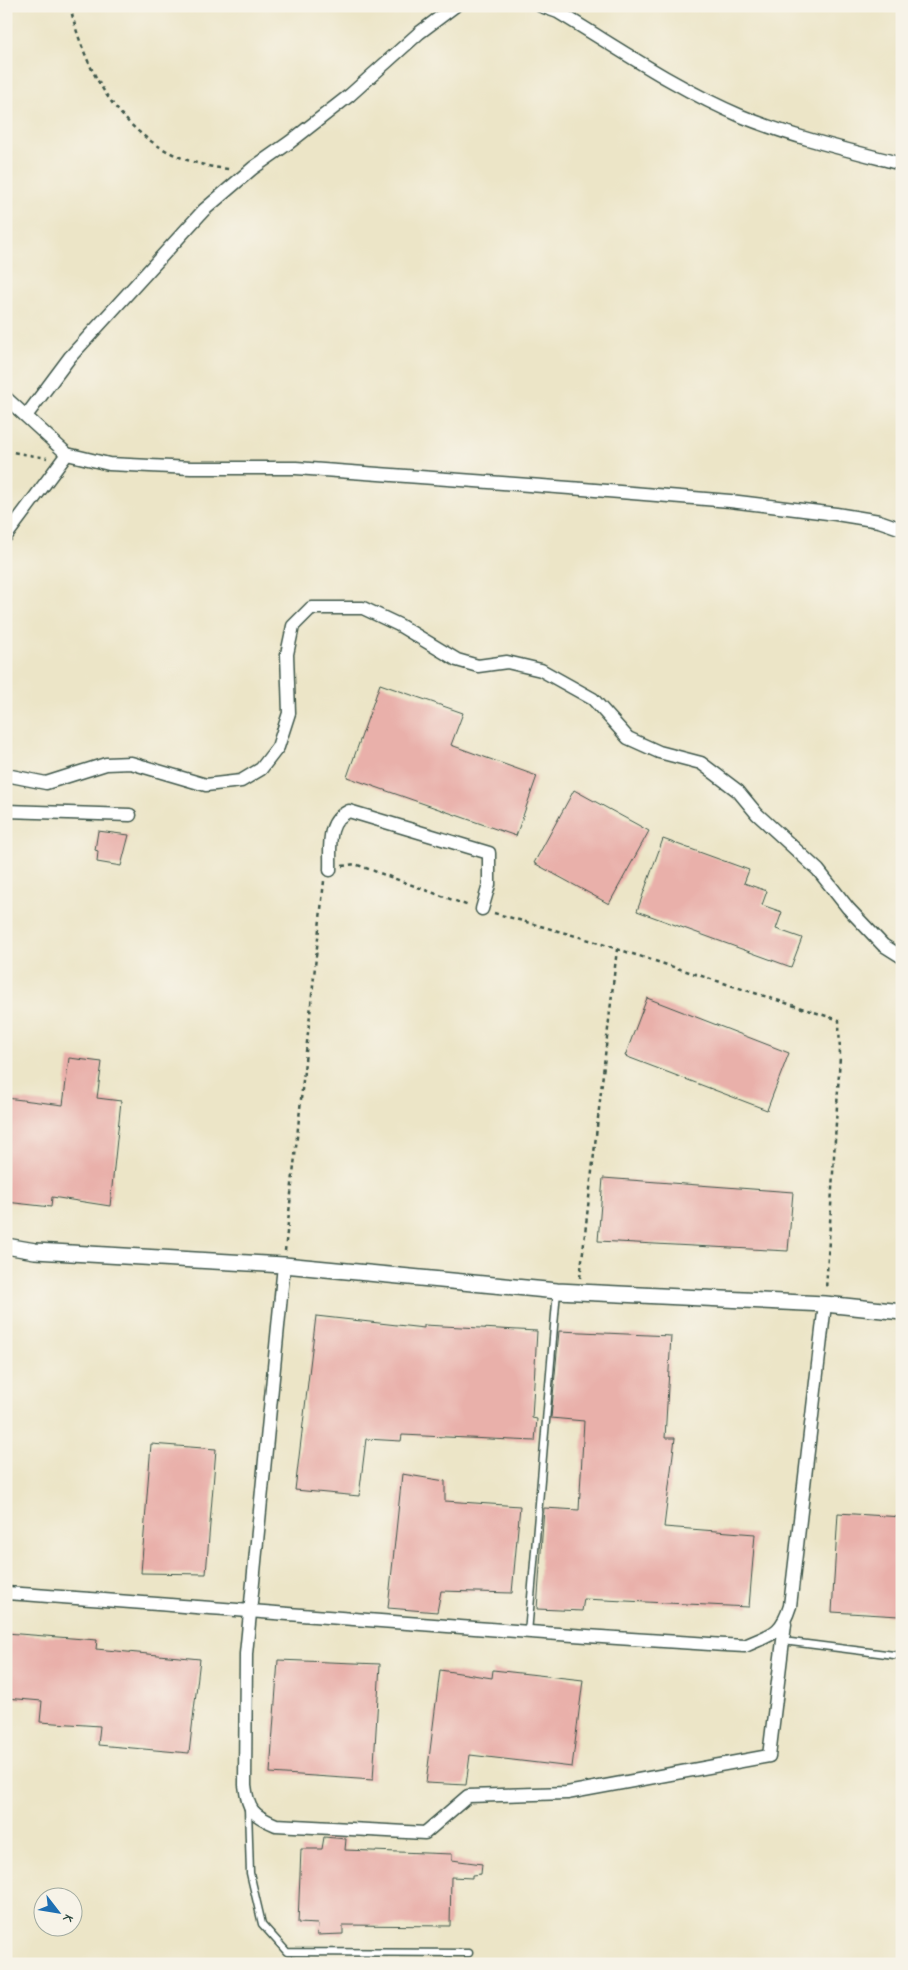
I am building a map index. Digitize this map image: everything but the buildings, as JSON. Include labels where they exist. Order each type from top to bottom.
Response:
[{"type":"street","points":[[26,416],[70,357],[204,210],[253,168],[350,95],[412,40],[455,6]]},
{"type":"street","points":[[541,6],[558,12],[686,89],[741,116],[820,142],[902,164]]},
{"type":"street","points":[[6,398],[67,454],[109,464],[191,468],[296,468],[711,500],[836,514],[879,521],[902,529]]},
{"type":"street","points":[[6,536],[67,454]]},
{"type":"street","points":[[6,775],[46,783],[106,764],[130,762],[206,785],[241,781],[262,769],[278,747],[288,713],[287,654],[293,626],[312,608],[363,608],[399,625],[457,660],[478,666],[508,662],[541,670],[594,699],[628,738],[660,752],[701,763],[738,791],[757,814],[818,870],[848,908],[883,945],[902,957]]},
{"type":"street","points":[[6,811],[130,815]]},
{"type":"street","points":[[330,870],[332,825],[339,815],[350,811],[490,852],[488,885],[482,909]]},
{"type":"street","points":[[6,1246],[36,1251],[284,1265],[557,1291],[825,1304],[902,1312]]},
{"type":"street","points":[[284,1265],[246,1654],[245,1785],[248,1804],[257,1817],[276,1825],[425,1833],[468,1796],[567,1793],[769,1756],[784,1624],[790,1606],[825,1304]]},
{"type":"street","points":[[6,1594],[250,1609],[528,1633],[744,1646],[775,1632],[784,1624]]},
{"type":"lane","points":[[528,1633],[557,1291]]},
{"type":"lane","points":[[783,1641],[902,1656]]},
{"type":"lane","points":[[248,1804],[250,1873],[262,1924],[287,1952],[469,1952]]},
{"type":"path","points":[[70,6],[82,49],[106,94],[123,117],[149,141],[172,155],[205,167],[234,170],[253,168]]},
{"type":"path","points":[[6,451],[52,459],[67,454]]},
{"type":"path","points":[[284,1265],[324,881],[330,870],[340,866],[355,864],[482,909],[617,949],[839,1020],[840,1056],[825,1304]]},
{"type":"path","points":[[578,1292],[617,949]]}]
